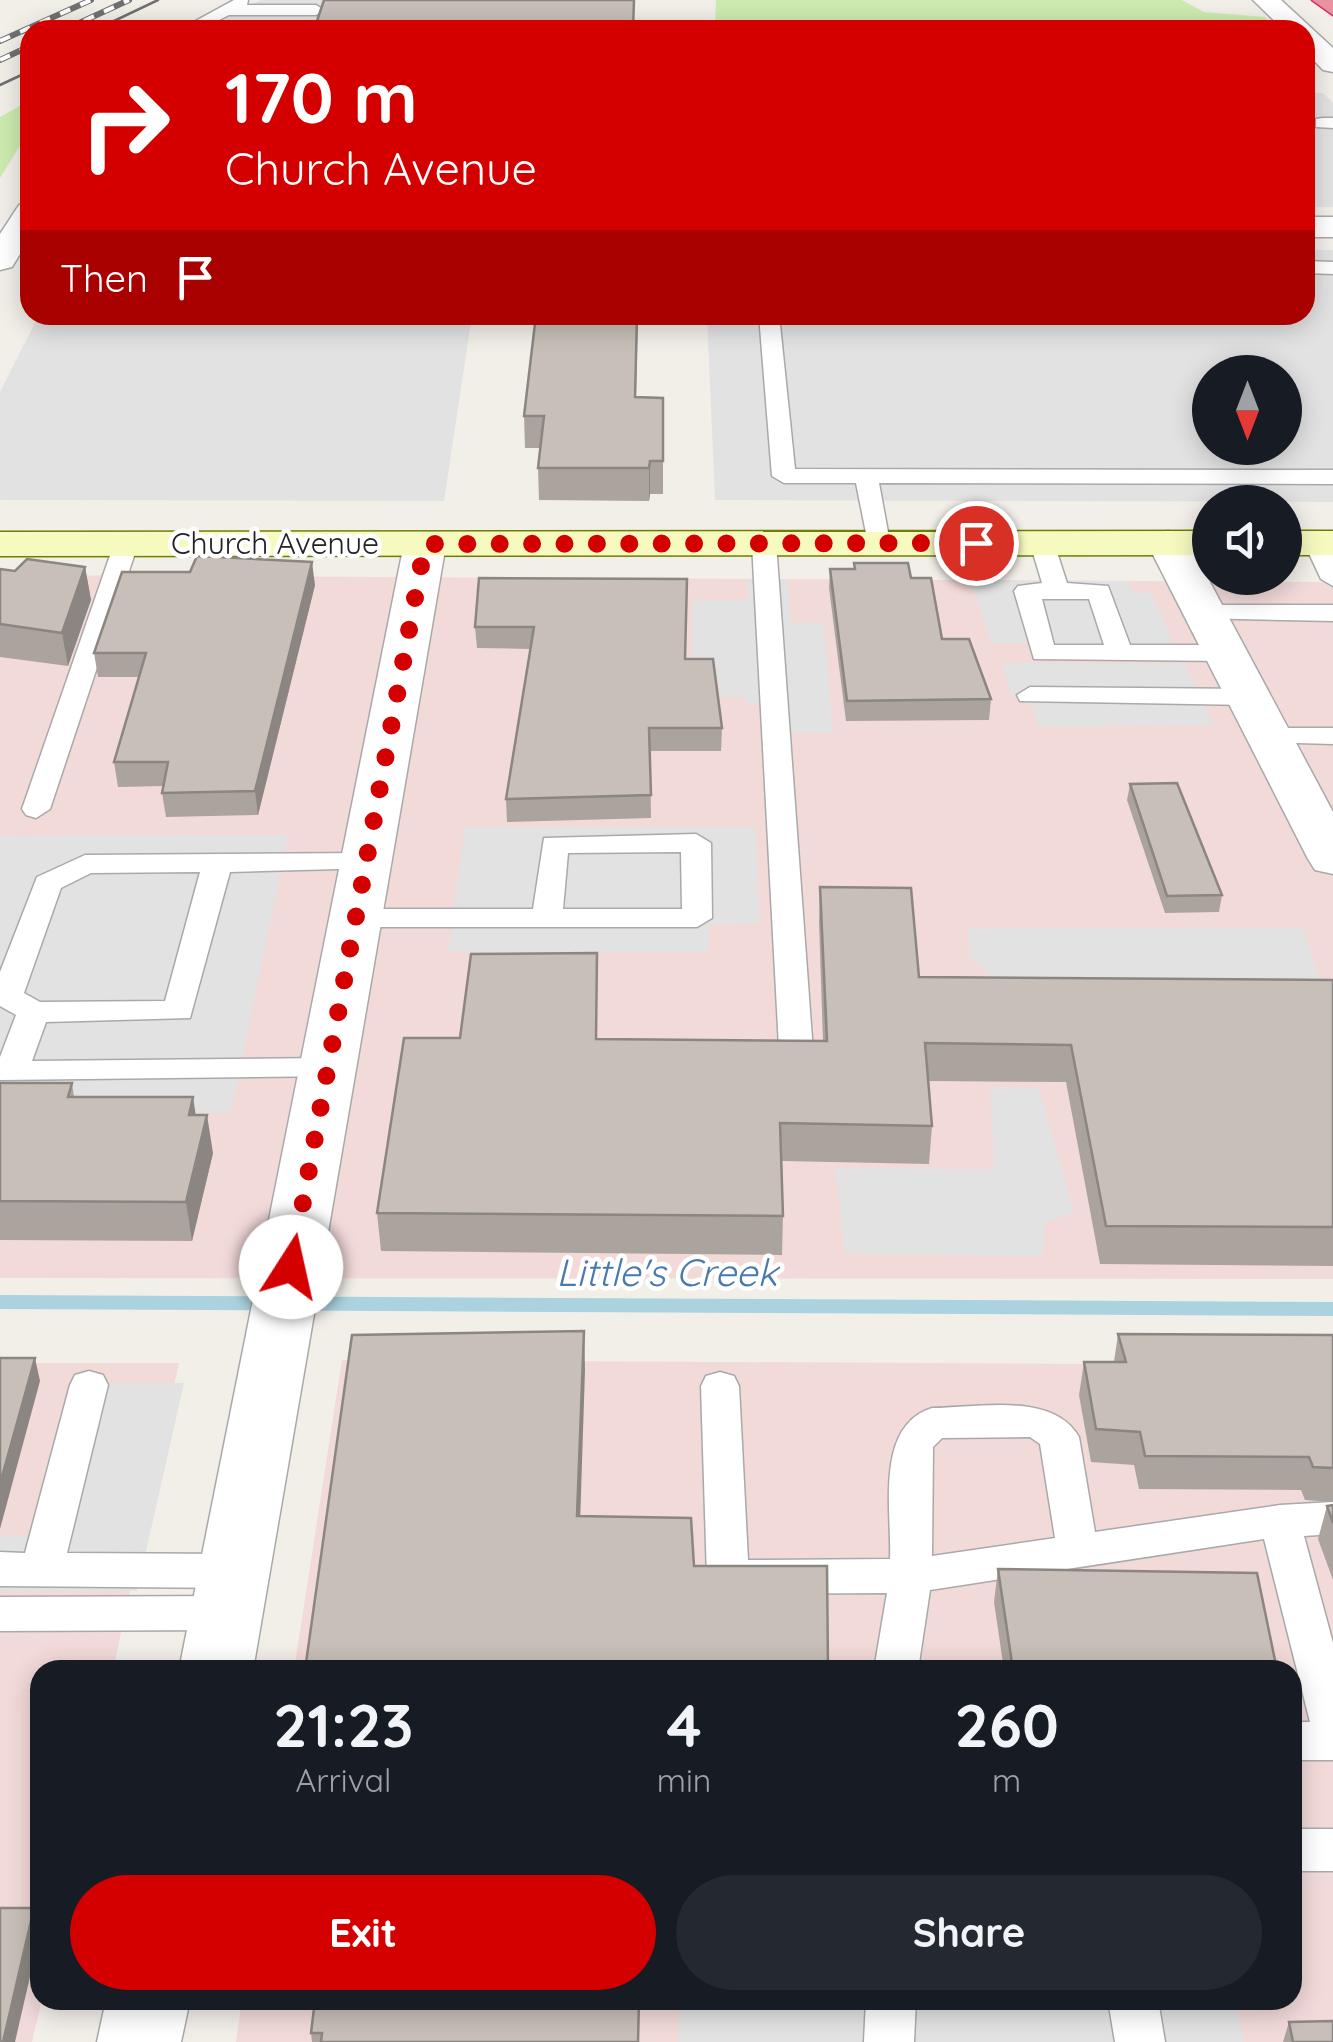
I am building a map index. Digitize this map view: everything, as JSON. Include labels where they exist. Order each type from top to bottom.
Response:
[{"type":"highway","points":[[1325,0],[1333,7]]},
{"type":"street","points":[[1266,0],[1288,20]]},
{"type":"street","points":[[1315,46],[1333,64]]},
{"type":"street","points":[[0,260],[20,230]]},
{"type":"street","points":[[1189,543],[1204,612],[1333,860]]},
{"type":"street","name":"Church Avenue","points":[[0,544],[1189,543]]},
{"type":"street","points":[[225,1618],[425,544]]},
{"type":"street","points":[[138,2042],[146,2010]]},
{"type":"lane","points":[[206,20],[246,0]]},
{"type":"lane","points":[[226,10],[316,10]]},
{"type":"lane","points":[[770,325],[784,476],[1333,478]]},
{"type":"lane","points":[[866,476],[878,543]]},
{"type":"lane","points":[[1042,543],[1057,591]]},
{"type":"lane","points":[[36,809],[126,544]]},
{"type":"lane","points":[[764,544],[797,1066]]},
{"type":"lane","points":[[1120,653],[1098,591],[1026,591],[1043,653],[1120,653],[1225,653]]},
{"type":"lane","points":[[1204,612],[1333,613]]},
{"type":"lane","points":[[1030,695],[1258,716],[1333,736]]},
{"type":"lane","points":[[356,918],[547,918],[697,918],[696,843],[554,844],[547,918]]},
{"type":"lane","points":[[216,863],[179,1011],[34,1012],[7,996],[48,883],[86,864],[216,863],[366,862]]},
{"type":"lane","points":[[34,1012],[10,1072],[328,1070]]},
{"type":"lane","points":[[42,1569],[88,1386]]},
{"type":"lane","points":[[720,1386],[728,1577],[911,1576],[1280,1521],[1333,1518]]},
{"type":"lane","points":[[898,1660],[911,1576],[914,1443],[932,1422],[1038,1422],[1059,1437],[1078,1554]]},
{"type":"lane","points":[[1280,1521],[1333,1726]]},
{"type":"lane","points":[[0,1568],[42,1569],[225,1618]]},
{"type":"lane","points":[[0,1614],[225,1618]]},
{"type":"lane","points":[[1302,1741],[1333,1741]]},
{"type":"lane","points":[[1302,1850],[1333,1850]]},
{"type":"lane","points":[[889,2042],[891,2010]]},
{"type":"lane","points":[[1135,2010],[1140,2042]]},
{"type":"shaded area","points":[[261,0],[326,0],[318,20],[222,20]]},
{"type":"shaded area","points":[[1315,93],[1323,93],[1333,103],[1333,207],[1315,207]]},
{"type":"shaded area","points":[[1315,250],[1333,250],[1333,502],[1302,502],[1302,485],[1192,485],[1192,502],[715,500],[707,325],[1315,325]]},
{"type":"shaded area","points":[[34,325],[470,325],[444,501],[0,500],[0,392]]},
{"type":"shaded area","points":[[0,575],[1192,581],[1192,595],[1302,595],[1302,582],[1333,582],[1333,1279],[0,1278]]},
{"type":"shaded area","points":[[748,580],[788,580],[790,623],[824,623],[833,733],[761,732],[759,705],[747,703],[746,697],[720,697],[719,680],[693,680],[693,599],[748,600]]},
{"type":"shaded area","points":[[1127,581],[1133,592],[1152,593],[1173,643],[991,643],[971,582]]},
{"type":"shaded area","points":[[1002,663],[1185,664],[1214,725],[1038,727],[1033,707],[1011,696]]},
{"type":"shaded area","points":[[465,827],[755,827],[760,923],[708,925],[709,952],[448,952]]},
{"type":"shaded area","points":[[288,835],[231,1113],[0,1114],[0,1000],[10,968],[0,968],[0,836]]},
{"type":"shaded area","points":[[968,928],[1303,928],[1329,1008],[1004,986],[970,958]]},
{"type":"shaded area","points":[[990,1087],[1039,1088],[1074,1213],[1044,1222],[1043,1256],[845,1254],[835,1168],[994,1169]]},
{"type":"shaded area","points":[[342,1360],[1333,1365],[1333,2042],[236,2042],[241,2010],[1302,2010],[1302,1660],[296,1660]]},
{"type":"shaded area","points":[[0,1363],[179,1363],[115,1660],[30,1660],[30,2010],[40,2010],[32,2042],[0,2042]]},
{"type":"shaded area","points":[[109,1383],[184,1383],[137,1591],[0,1591],[0,1536],[71,1536]]},
{"type":"shaded area","points":[[680,2010],[1238,2010],[1244,2042],[678,2042]]},
{"type":"green space","points":[[716,0],[1182,0],[1204,12],[1268,20],[715,20]]},
{"type":"green space","points":[[20,106],[20,145],[0,178],[0,117]]},
{"type":"building","points":[[324,0],[634,0],[633,20],[317,20]]},
{"type":"building","points":[[535,325],[637,325],[635,397],[663,398],[663,461],[650,461],[649,468],[538,468],[544,416],[524,416]]},
{"type":"building","points":[[197,556],[312,562],[255,791],[162,793],[168,762],[114,762],[146,653],[94,653],[122,572],[190,572]]},
{"type":"building","points":[[27,559],[85,567],[62,633],[0,624],[0,569],[15,571]]},
{"type":"building","points":[[854,563],[908,563],[911,578],[931,578],[942,639],[969,639],[991,699],[847,701],[830,569],[855,569]]},
{"type":"building","points":[[479,578],[687,579],[685,659],[713,659],[722,728],[649,728],[651,795],[506,799],[534,627],[475,627]]},
{"type":"building","points":[[1177,783],[1222,895],[1167,896],[1130,784]]},
{"type":"building","points":[[820,887],[911,888],[919,977],[1333,980],[1333,1227],[1106,1226],[1071,1045],[925,1043],[932,1126],[780,1123],[783,1216],[377,1213],[404,1038],[460,1038],[471,954],[597,953],[596,1039],[827,1041]]},
{"type":"building","points":[[0,1083],[72,1083],[68,1097],[193,1097],[189,1115],[207,1115],[186,1202],[0,1201]]},
{"type":"building","points":[[584,1331],[577,1516],[691,1518],[694,1566],[827,1566],[828,1660],[306,1660],[352,1335]]},
{"type":"building","points":[[1118,1334],[1333,1335],[1333,1468],[1313,1467],[1309,1457],[1145,1456],[1140,1432],[1096,1429],[1084,1362],[1126,1362]]},
{"type":"building","points":[[0,1358],[35,1358],[0,1484]]},
{"type":"building","points":[[998,1569],[1257,1573],[1275,1660],[1012,1660]]},
{"type":"building","points":[[0,1908],[30,1908],[30,1925],[0,2042]]},
{"type":"building","points":[[314,2010],[639,2010],[638,2042],[321,2042],[322,2033],[311,2033]]},
{"type":"building","points":[[1333,2021],[1333,2042],[1293,2042],[1289,2022]]},
{"type":"waterway","name":"Little's Creek","points":[[0,1302],[1333,1309]]},
{"type":"tram line","points":[[116,20],[158,0]]},
{"type":"tram line","points":[[0,85],[20,76]]},
{"type":"railway","points":[[47,20],[91,0]]},
{"type":"railway","points":[[86,20],[129,0]]},
{"type":"railway","points":[[0,41],[20,32]]},
{"type":"railway","points":[[0,60],[20,51]]},
{"type":"route","points":[[291,1267],[425,544],[976,543]]}]
